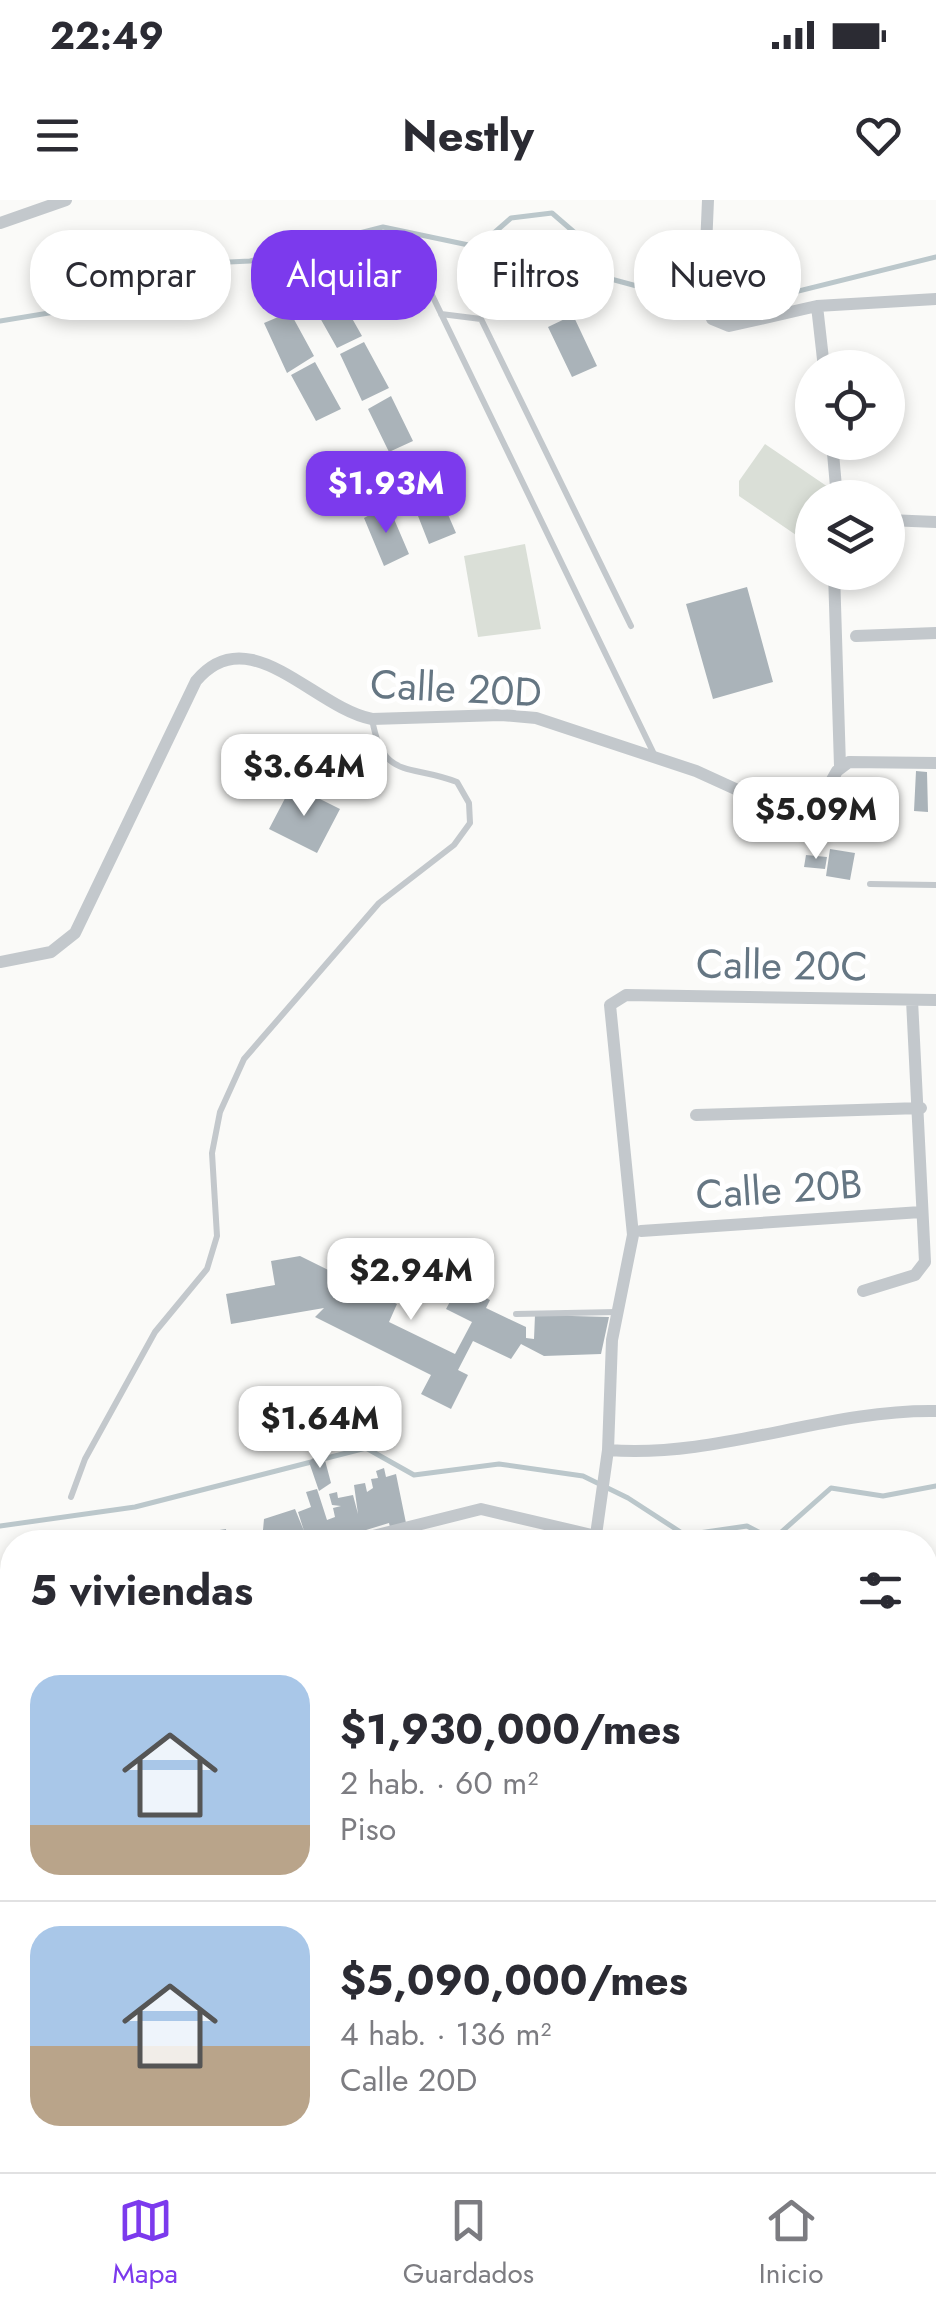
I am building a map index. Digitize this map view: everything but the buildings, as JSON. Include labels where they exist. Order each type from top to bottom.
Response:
[{"type":"street","points":[[0,222],[44,203],[66,200]]},
{"type":"street","points":[[708,200],[704,294],[712,319],[729,326],[817,306],[936,299]]},
{"type":"street","points":[[817,306],[822,350]]},
{"type":"street","points":[[905,521],[936,522]]},
{"type":"street","points":[[835,590],[840,766],[849,762],[936,763]]},
{"type":"street","points":[[856,636],[936,633]]},
{"type":"street","name":"Calle 20D","points":[[0,962],[52,952],[75,933],[196,681],[223,658],[240,655],[265,662],[350,715],[372,719],[501,714],[536,718],[696,771],[786,812],[816,808],[840,766]]},
{"type":"street","name":"Calle 20C","points":[[619,1312],[633,1235],[610,1004],[626,996],[936,1000]]},
{"type":"street","points":[[863,1291],[915,1275],[922,1267],[920,1108],[912,1000]]},
{"type":"street","points":[[696,1116],[920,1108]]},
{"type":"street","name":"Calle 20B","points":[[641,1231],[921,1212]]},
{"type":"street","points":[[597,1530],[608,1450],[607,1393],[619,1312]]},
{"type":"street","points":[[608,1450],[662,1450],[832,1420],[936,1411]]},
{"type":"street","points":[[397,1530],[481,1509],[562,1530]]},
{"type":"lane","points":[[437,307],[657,759]]},
{"type":"lane","points":[[440,314],[482,320],[631,626]]},
{"type":"lane","points":[[71,1497],[85,1459],[155,1332],[207,1269],[217,1236],[212,1152],[220,1112],[244,1059],[351,932],[379,904],[454,846],[470,823],[470,803],[457,782],[390,762],[378,751],[372,719]]},
{"type":"lane","points":[[870,884],[936,885]]},
{"type":"lane","points":[[516,1314],[619,1312]]},
{"type":"shaded area","points":[[765,444],[818,480],[795,480],[795,534],[739,496],[739,481]]},
{"type":"shaded area","points":[[525,544],[541,629],[478,637],[464,556]]},
{"type":"waterway","points":[[0,321],[67,310],[139,278],[208,263],[250,261],[383,227],[478,247],[511,218],[552,213],[582,239],[596,275],[634,285]]},
{"type":"waterway","points":[[801,290],[936,257]]},
{"type":"waterway","points":[[0,1526],[135,1507],[366,1448],[414,1475],[499,1464],[583,1476],[628,1498],[677,1530]]},
{"type":"waterway","points":[[784,1530],[831,1488],[883,1496],[936,1486]]},
{"type":"waterway","points":[[719,1530],[747,1526],[755,1530]]}]
